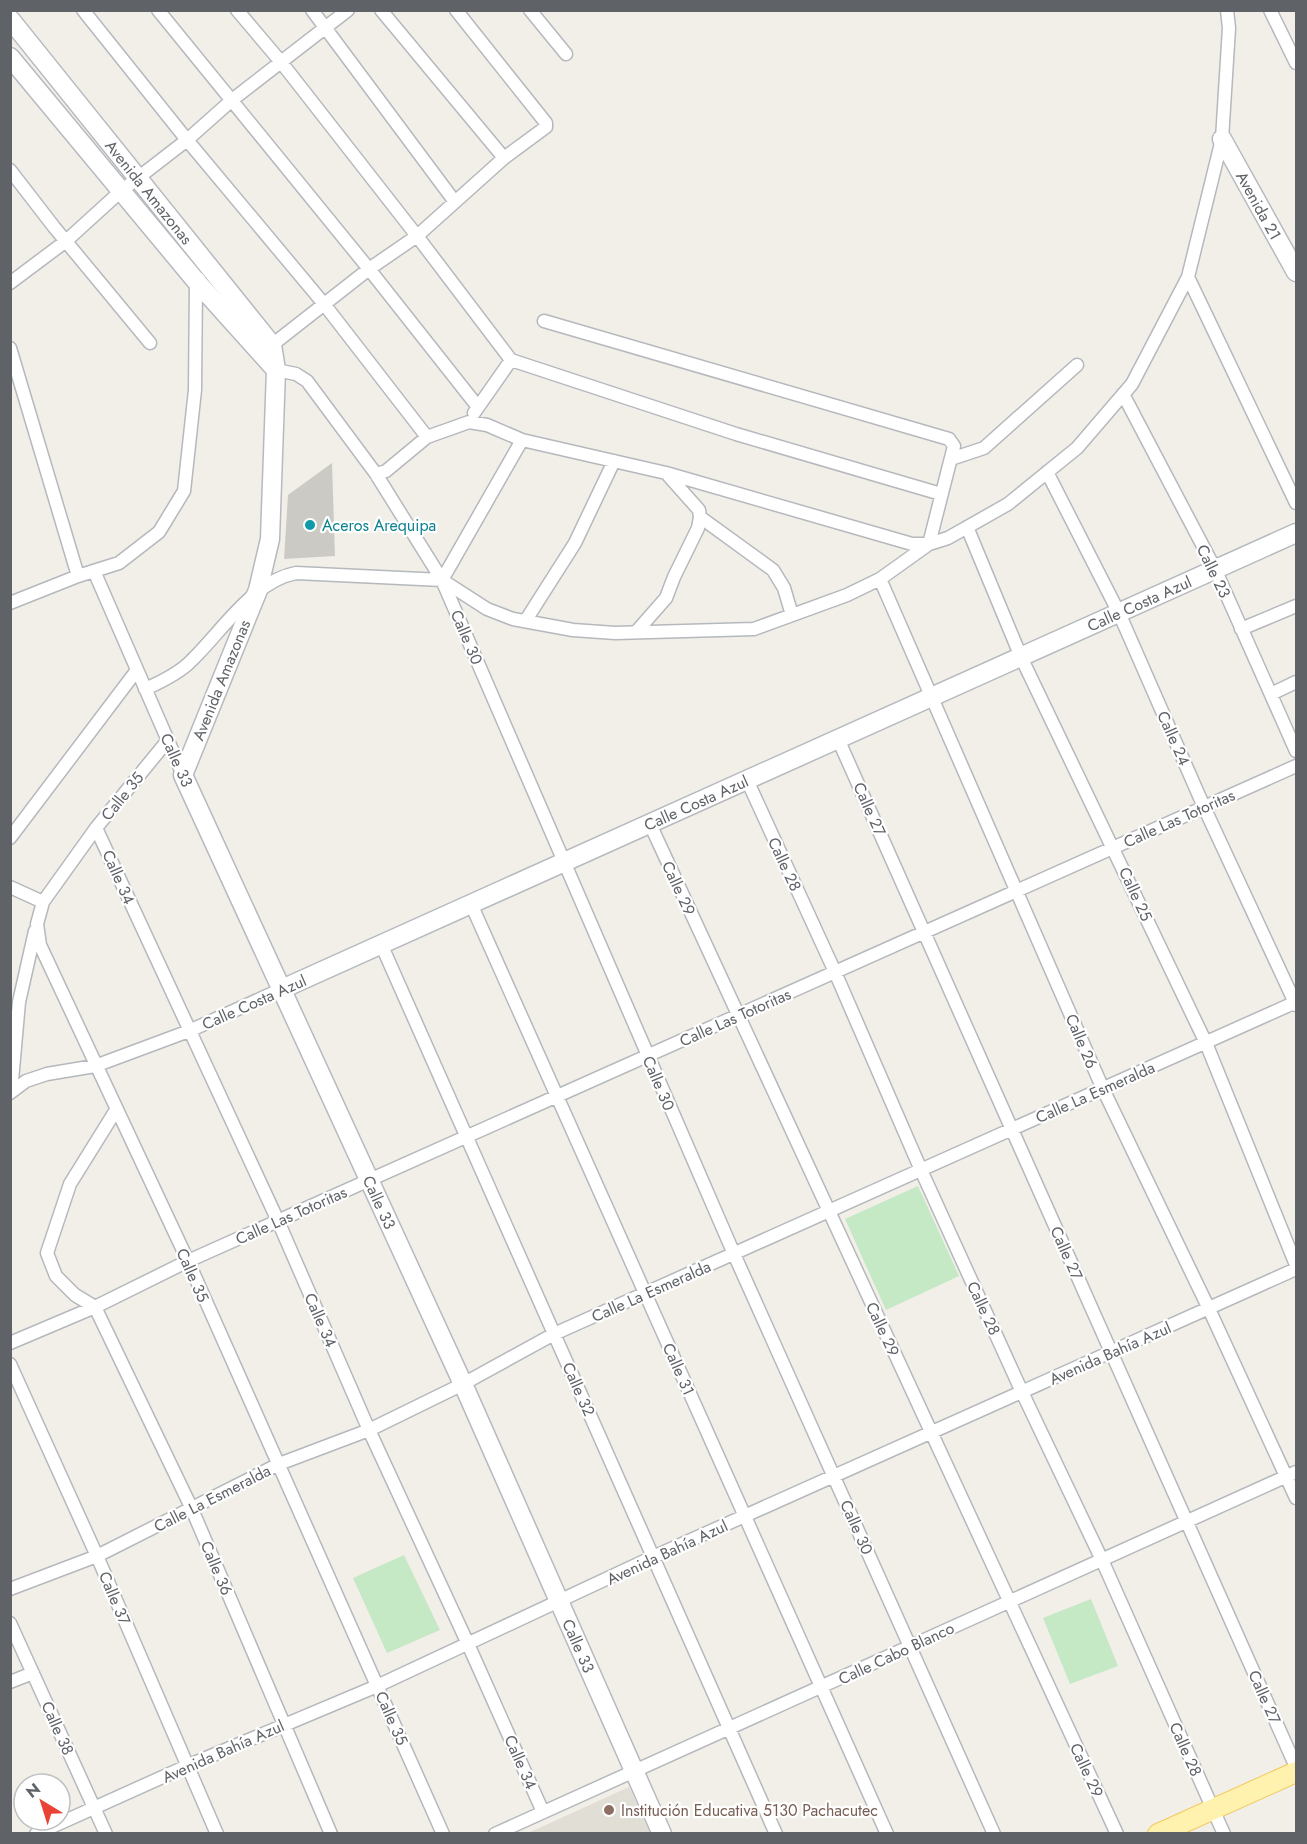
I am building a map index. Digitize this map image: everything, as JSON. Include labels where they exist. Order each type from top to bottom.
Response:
[{"type":"main road","points":[[1158,1833],[1296,1770]]},
{"type":"street","points":[[83,10],[187,140],[324,304],[427,437]]},
{"type":"street","points":[[158,10],[478,407]]},
{"type":"street","points":[[237,10],[281,62],[511,360],[736,434],[941,494]]},
{"type":"street","points":[[312,10],[455,202]]},
{"type":"street","points":[[10,283],[66,241],[121,191],[187,140],[232,100],[348,10]]},
{"type":"street","points":[[381,10],[504,158]]},
{"type":"street","points":[[272,345],[369,269],[417,236],[504,158],[544,131],[546,123],[456,10]]},
{"type":"street","points":[[530,10],[566,54]]},
{"type":"street","points":[[376,474],[386,471],[427,437],[469,422],[487,425],[522,440],[666,473],[912,544],[929,544],[948,538],[1008,504],[1077,448],[1132,384],[1188,277],[1222,139],[1229,28],[1227,10]]},
{"type":"street","points":[[1270,10],[1296,63]]},
{"type":"street","name":"Avenida Amazonas","points":[[10,19],[272,345],[276,370],[270,539],[258,590],[183,775]]},
{"type":"street","name":"Avenida Amazonas","points":[[10,57],[196,281],[276,370]]},
{"type":"street","name":"Avenida 21","points":[[1222,139],[1296,272]]},
{"type":"street","points":[[10,170],[150,343]]},
{"type":"street","points":[[10,603],[78,576],[119,563],[159,532],[184,491],[195,390],[196,281],[211,269]]},
{"type":"street","points":[[1188,277],[1296,503]]},
{"type":"street","points":[[146,689],[190,663],[258,590],[286,574],[442,580],[486,609],[513,619],[573,630],[615,633],[694,632],[754,629],[847,595],[880,579],[929,544],[954,446],[950,440],[544,321]]},
{"type":"street","points":[[10,348],[78,576]]},
{"type":"street","points":[[469,422],[511,360]]},
{"type":"street","points":[[951,459],[984,448],[1077,365]]},
{"type":"street","name":"Calle 30","points":[[276,370],[296,374],[308,381],[376,474],[442,580],[734,1254],[994,1833]]},
{"type":"street","name":"Calle 23","points":[[1123,394],[1215,570],[1296,751]]},
{"type":"street","points":[[442,580],[522,440]]},
{"type":"street","points":[[526,620],[575,543],[614,461]]},
{"type":"street","name":"Calle 24","points":[[1047,472],[1119,613],[1204,807],[1296,1003]]},
{"type":"street","points":[[666,473],[694,503],[700,517],[773,570],[784,588],[792,615]]},
{"type":"street","points":[[638,631],[666,598],[695,538],[700,517]]},
{"type":"street","name":"Calle 25","points":[[967,527],[1021,657],[1206,1042],[1296,1267]]},
{"type":"street","name":"Calle Costa Azul","points":[[11,1093],[26,1081],[47,1074],[95,1066],[189,1031],[1296,533]]},
{"type":"street","name":"Calle 33","points":[[94,571],[183,775],[463,1384],[662,1833]]},
{"type":"street","name":"Calle 26","points":[[880,579],[1018,890],[1103,1089],[1292,1474],[1296,1498]]},
{"type":"street","points":[[1242,629],[1296,606]]},
{"type":"street","points":[[10,838],[137,670]]},
{"type":"street","points":[[1271,694],[1296,682]]},
{"type":"street","name":"Calle 27","points":[[838,739],[1296,1770]]},
{"type":"street","name":"Calle 35","points":[[168,740],[96,828],[43,902],[37,924],[40,945],[188,1261],[443,1833]]},
{"type":"street","name":"Calle Las Totoritas","points":[[10,1343],[95,1307],[188,1261],[1296,766]]},
{"type":"street","name":"Calle 28","points":[[747,780],[835,972],[921,1170],[1022,1392],[1102,1560],[1224,1833]]},
{"type":"street","name":"Calle 29","points":[[650,824],[1117,1833]]},
{"type":"street","name":"Calle 34","points":[[96,828],[278,1221],[369,1430],[543,1812]]},
{"type":"street","points":[[10,887],[43,902]]},
{"type":"street","name":"Calle 31","points":[[471,904],[887,1833]]},
{"type":"street","points":[[11,1093],[19,1002],[37,924]]},
{"type":"street","name":"Calle 32","points":[[381,944],[776,1833]]},
{"type":"street","name":"Calle La Esmeralda","points":[[10,1589],[97,1556],[279,1464],[369,1430],[463,1384],[554,1334],[1296,1003]]},
{"type":"street","points":[[95,1307],[75,1294],[56,1276],[47,1252],[70,1184],[116,1110]]},
{"type":"street","name":"Avenida Bahía Azul","points":[[36,1833],[377,1686],[653,1557],[1209,1309],[1296,1267]]},
{"type":"street","name":"Calle 36","points":[[95,1307],[191,1507],[331,1833]]},
{"type":"street","name":"Calle 37","points":[[10,1364],[97,1556],[217,1833]]},
{"type":"street","name":"Calle Cabo Blanco","points":[[495,1833],[730,1730],[1292,1474]]},
{"type":"street","name":"Calle 38","points":[[10,1623],[106,1833]]},
{"type":"street","points":[[10,1682],[33,1673]]},
{"type":"shaded area","name":"Institución Educativa 5130 Pachacutec","points":[[629,1787],[650,1833],[528,1833]]},
{"type":"green space","points":[[918,1186],[959,1276],[886,1310],[845,1219]]},
{"type":"green space","points":[[404,1555],[440,1630],[387,1653],[353,1578]]},
{"type":"green space","points":[[1091,1599],[1118,1666],[1070,1684],[1043,1618]]},
{"type":"building","name":"Aceros Arequipa","points":[[332,463],[335,556],[284,559],[288,495]]},
{"type":"place","name":"Aceros Arequipa","points":[[310,525]]},
{"type":"place","name":"Institución Educativa 5130 Pachacutec","points":[[609,1810]]}]
